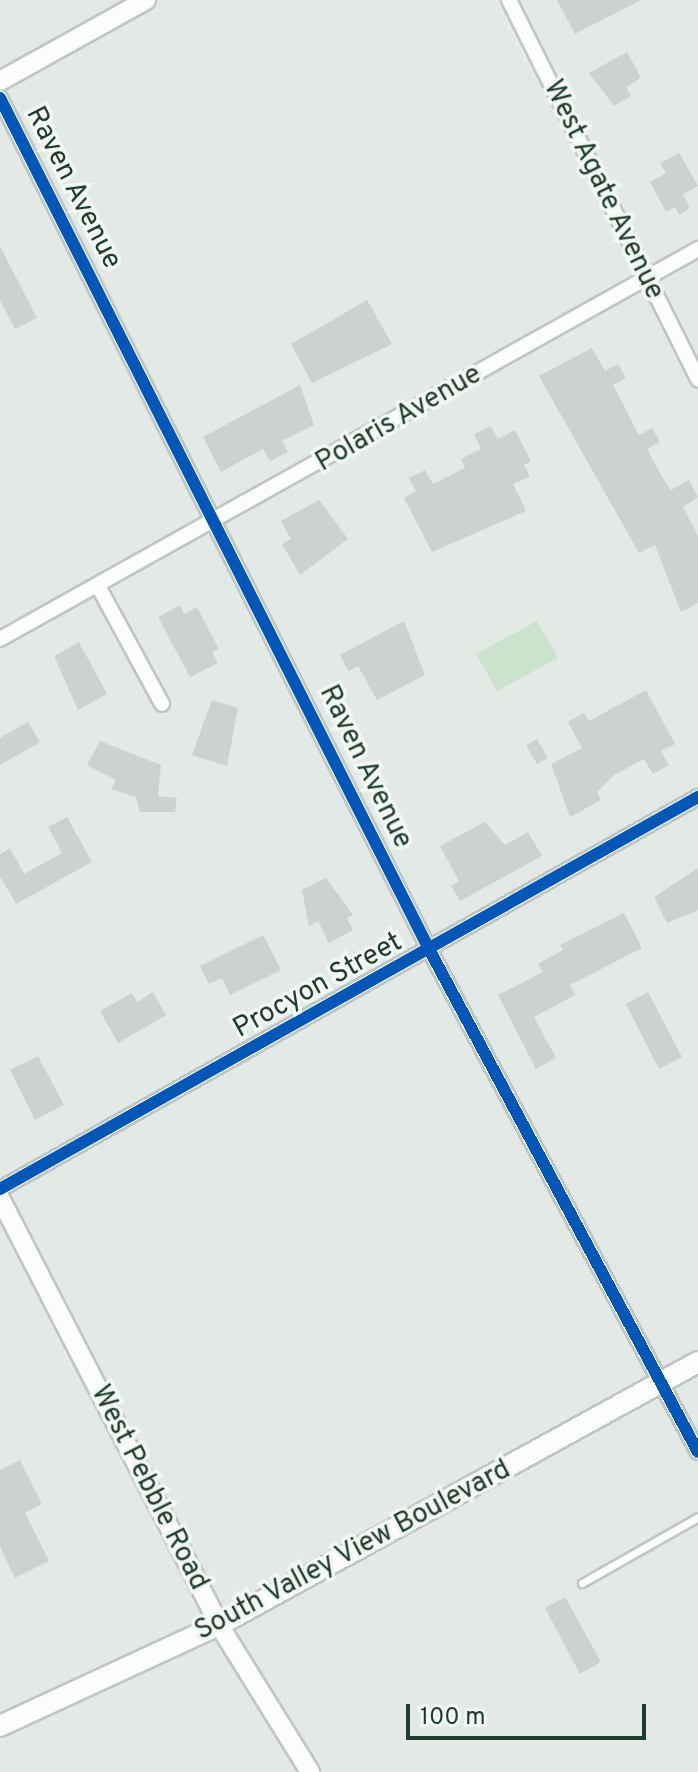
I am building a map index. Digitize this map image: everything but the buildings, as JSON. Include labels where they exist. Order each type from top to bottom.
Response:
[{"type":"main road","name":"South Valley View Boulevard","points":[[0,1726],[219,1625],[698,1362]]},
{"type":"street","points":[[0,81],[146,0]]},
{"type":"street","name":"West Agate Avenue","points":[[509,0],[698,379]]},
{"type":"street","name":"Raven Avenue","points":[[0,98],[217,522],[430,951],[657,1385],[698,1452]]},
{"type":"street","name":"Polaris Avenue","points":[[0,639],[217,522],[698,249]]},
{"type":"street","points":[[98,586],[162,704]]},
{"type":"street","name":"Procyon Street","points":[[0,1189],[430,951],[698,797]]},
{"type":"street","name":"West Pebble Road","points":[[0,1198],[219,1625],[310,1772]]},
{"type":"lane","points":[[582,1583],[698,1517]]},
{"type":"green space","points":[[537,621],[558,658],[497,691],[476,654]]},
{"type":"cycle path","points":[[0,98],[430,951],[698,1452]]},
{"type":"cycle path","points":[[0,1189],[698,797]]}]
